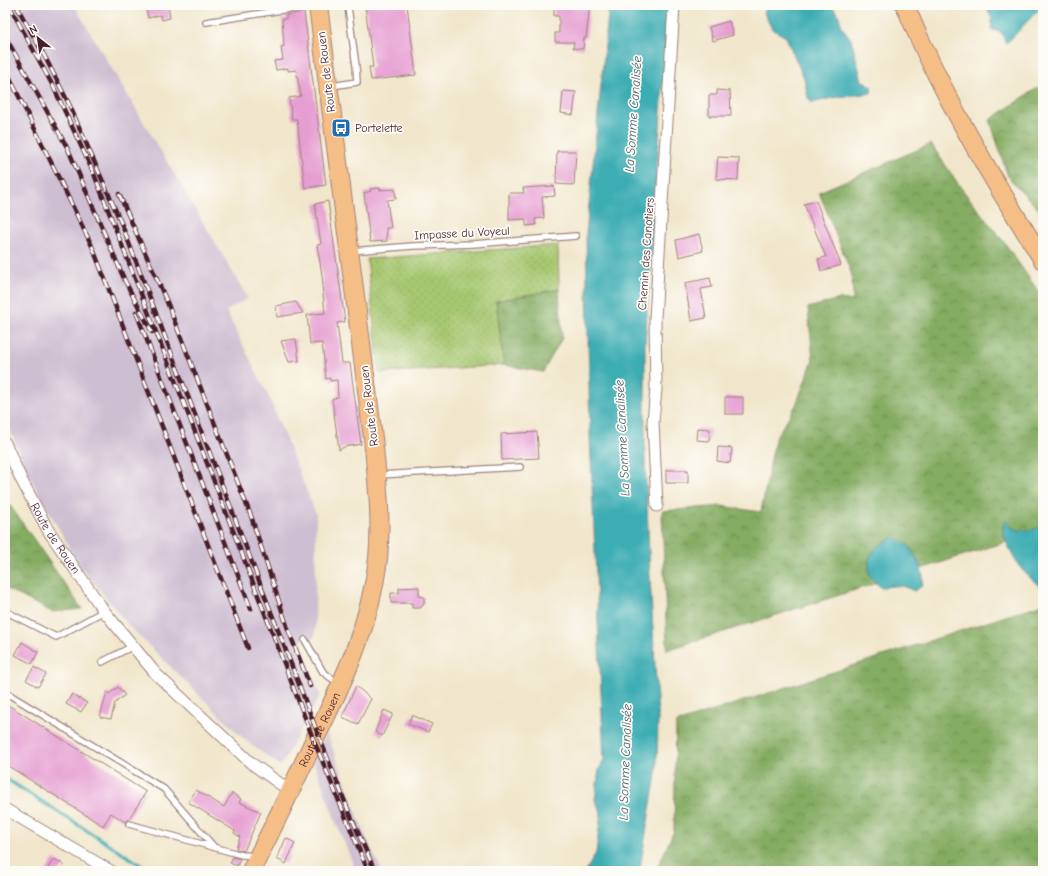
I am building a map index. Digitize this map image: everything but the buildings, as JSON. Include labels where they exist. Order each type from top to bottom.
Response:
[{"type":"main road","name":"Route de Rouen","points":[[255,864],[341,686],[359,643],[370,604],[375,577],[379,533],[377,475],[373,438],[318,5]]},
{"type":"main road","points":[[905,5],[936,74],[964,128],[1000,191],[1043,260]]},
{"type":"street","name":"Chemin des Canotiers","points":[[657,506],[654,422],[656,389],[655,319],[674,5]]},
{"type":"street","name":"Route de Rouen","points":[[5,443],[20,479],[48,530],[104,611],[156,674],[251,763],[290,791]]},
{"type":"street","points":[[5,809],[111,871]]},
{"type":"lane","points":[[206,22],[314,5]]},
{"type":"lane","points":[[328,87],[357,82],[356,58],[347,5]]},
{"type":"lane","name":"Impasse du Voyeul","points":[[349,251],[576,236]]},
{"type":"lane","points":[[377,475],[520,467]]},
{"type":"lane","points":[[5,611],[56,637],[104,611]]},
{"type":"lane","points":[[305,640],[323,672],[341,686]]},
{"type":"lane","points":[[102,662],[133,646]]},
{"type":"lane","points":[[5,692],[164,789],[214,847]]},
{"type":"lane","points":[[129,824],[242,855],[255,864]]},
{"type":"shaded area","points":[[5,5],[74,5],[248,298],[226,311],[268,395],[316,514],[315,637],[299,641],[320,695],[281,766],[247,742],[131,628],[80,566],[27,472],[5,417]]},
{"type":"shaded area","points":[[327,733],[365,835],[382,871],[356,871],[337,825],[313,760]]},
{"type":"green space","points":[[1043,84],[1043,214],[1008,177],[990,120]]},
{"type":"green space","points":[[931,144],[961,188],[1004,242],[1043,298],[1043,530],[667,650],[662,511],[721,506],[761,512],[775,439],[796,405],[813,360],[808,308],[840,299],[853,301],[852,275],[819,192]]},
{"type":"green space","points":[[558,245],[559,289],[496,301],[504,365],[379,373],[367,259]]},
{"type":"green space","points":[[559,289],[562,338],[543,372],[504,365],[496,301]]},
{"type":"green space","points":[[5,498],[82,609],[52,612],[5,588]]},
{"type":"green space","points":[[1043,604],[1043,871],[656,871],[674,831],[676,723]]},
{"type":"water","name":"La Somme Canalisée","points":[[609,5],[667,5],[667,27],[645,345],[645,455],[658,717],[657,769],[641,862],[641,871],[586,871],[596,853],[601,812],[595,800],[599,769],[604,761],[590,436],[586,234]]},
{"type":"water","points":[[766,5],[831,5],[838,14],[842,27],[851,39],[862,81],[868,83],[872,88],[871,93],[832,98],[812,103],[808,98],[804,78],[786,37],[772,29],[764,13]]},
{"type":"water","points":[[985,5],[1043,5],[1043,7],[1033,15],[1006,43],[1001,32],[991,29],[992,19]]},
{"type":"water","points":[[1006,520],[1013,528],[1020,530],[1043,526],[1043,591],[1020,568],[1010,551],[1003,529]]},
{"type":"water","points":[[892,538],[899,539],[909,546],[917,559],[923,574],[922,586],[914,591],[898,586],[881,588],[869,575],[869,557],[877,547]]},
{"type":"waterway","points":[[5,778],[144,867],[158,871]]},
{"type":"railway","points":[[9,5],[54,88],[94,174],[314,741],[368,871]]},
{"type":"railway","points":[[16,5],[69,104],[122,225],[318,734],[349,812],[375,871]]},
{"type":"railway","points":[[5,36],[68,149],[125,281],[152,332]]},
{"type":"railway","points":[[5,68],[92,246],[248,648]]},
{"type":"railway","points":[[119,194],[167,302],[251,516],[288,629],[310,686]]},
{"type":"railway","points":[[136,312],[251,609]]},
{"type":"place","name":"Portelette","points":[[341,128]]}]
